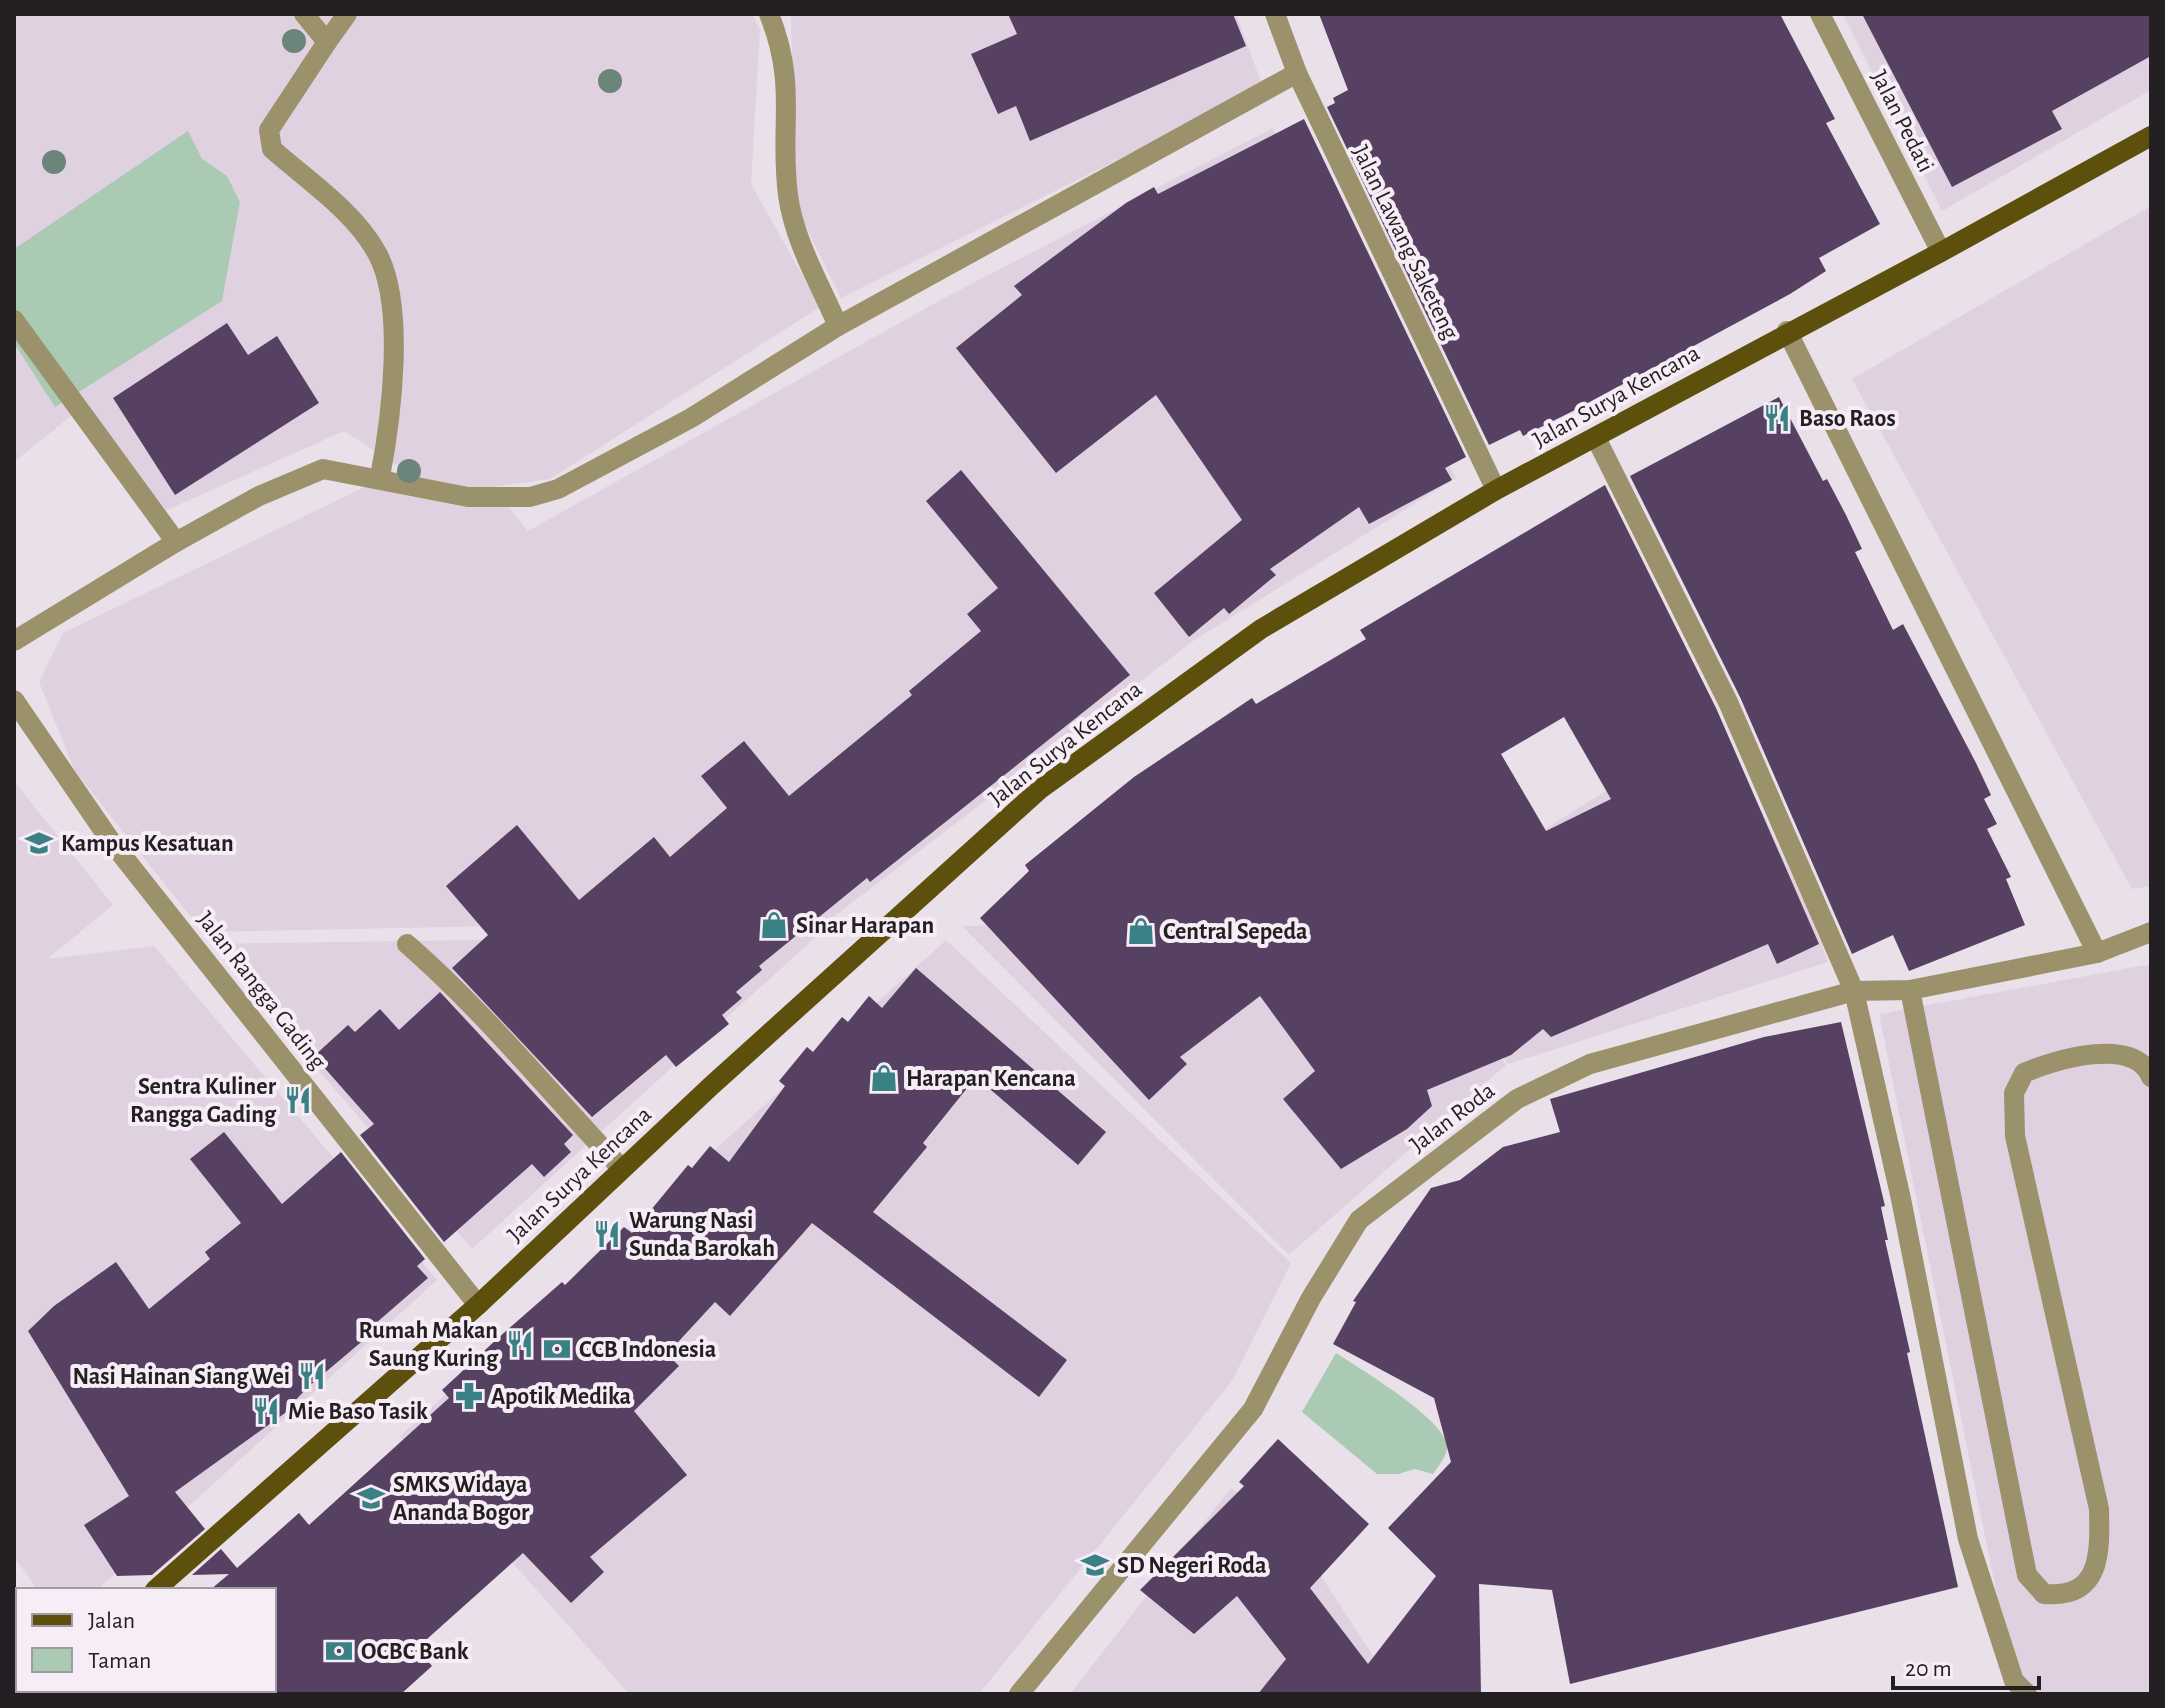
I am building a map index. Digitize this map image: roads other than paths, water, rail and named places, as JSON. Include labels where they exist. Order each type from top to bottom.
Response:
[{"type":"main road","name":"Jalan Surya Kencana","points":[[157,1588],[478,1305],[622,1169],[1039,790],[1261,629],[1496,490],[2151,136]]},
{"type":"street","points":[[304,14],[327,42]]},
{"type":"street","points":[[347,14],[269,130],[272,149],[354,221],[378,254],[389,296],[392,373],[392,414],[380,477]]},
{"type":"street","points":[[769,14],[787,70],[788,192],[792,217],[838,326]]},
{"type":"street","name":"Jalan Lawang Saketeng","points":[[1275,14],[1297,73],[1496,490]]},
{"type":"street","name":"Jalan Pedati","points":[[1820,14],[1941,252]]},
{"type":"street","points":[[14,641],[176,542],[259,496],[323,469],[380,477],[468,497],[530,497],[558,489],[691,418],[838,326],[1297,73]]},
{"type":"street","points":[[14,320],[176,542]]},
{"type":"street","points":[[1787,331],[2097,953]]},
{"type":"street","points":[[1596,438],[1728,702],[1854,991],[1904,1214],[1968,1539],[2014,1681],[2027,1694]]},
{"type":"street","name":"Jalan Rangga Gading","points":[[14,700],[110,840],[478,1305]]},
{"type":"street","name":"Jalan Roda","points":[[1019,1694],[1253,1409],[1311,1298],[1359,1220],[1517,1099],[1590,1064],[1854,991],[1910,990],[2097,953],[2151,932]]},
{"type":"street","points":[[407,944],[451,982],[511,1044],[549,1092],[622,1169]]},
{"type":"street","points":[[1910,990],[2027,1575],[2044,1594],[2060,1595],[2089,1580],[2100,1554],[2099,1509],[2015,1136],[2014,1093],[2024,1073],[2050,1061],[2106,1053],[2133,1059],[2151,1077]]},
{"type":"place","name":"Baso Raos","points":[[1777,418]]},
{"type":"place","name":"Kampus Kesatuan","points":[[39,843]]},
{"type":"place","name":"Sinar Harapan","points":[[774,925]]},
{"type":"place","name":"Central Sepeda","points":[[1141,931]]},
{"type":"place","name":"Harapan Kencana","points":[[884,1078]]},
{"type":"place","name":"Sentra Kuliner Rangga Gading","points":[[298,1100]]},
{"type":"place","name":"Warung Nasi Sunda Barokah","points":[[607,1234]]},
{"type":"place","name":"Rumah Makan Saung Kuring","points":[[520,1344]]},
{"type":"place","name":"CCB Indonesia","points":[[557,1349]]},
{"type":"place","name":"Nasi Hainan Siang Wei","points":[[312,1376]]},
{"type":"place","name":"Apotik Medika","points":[[469,1396]]},
{"type":"place","name":"Mie Baso Tasik","points":[[266,1411]]},
{"type":"place","name":"SMKS Widaya Ananda Bogor","points":[[371,1498]]},
{"type":"place","name":"SD Negeri Roda","points":[[1095,1565]]},
{"type":"place","name":"OCBC Bank","points":[[339,1651]]}]
